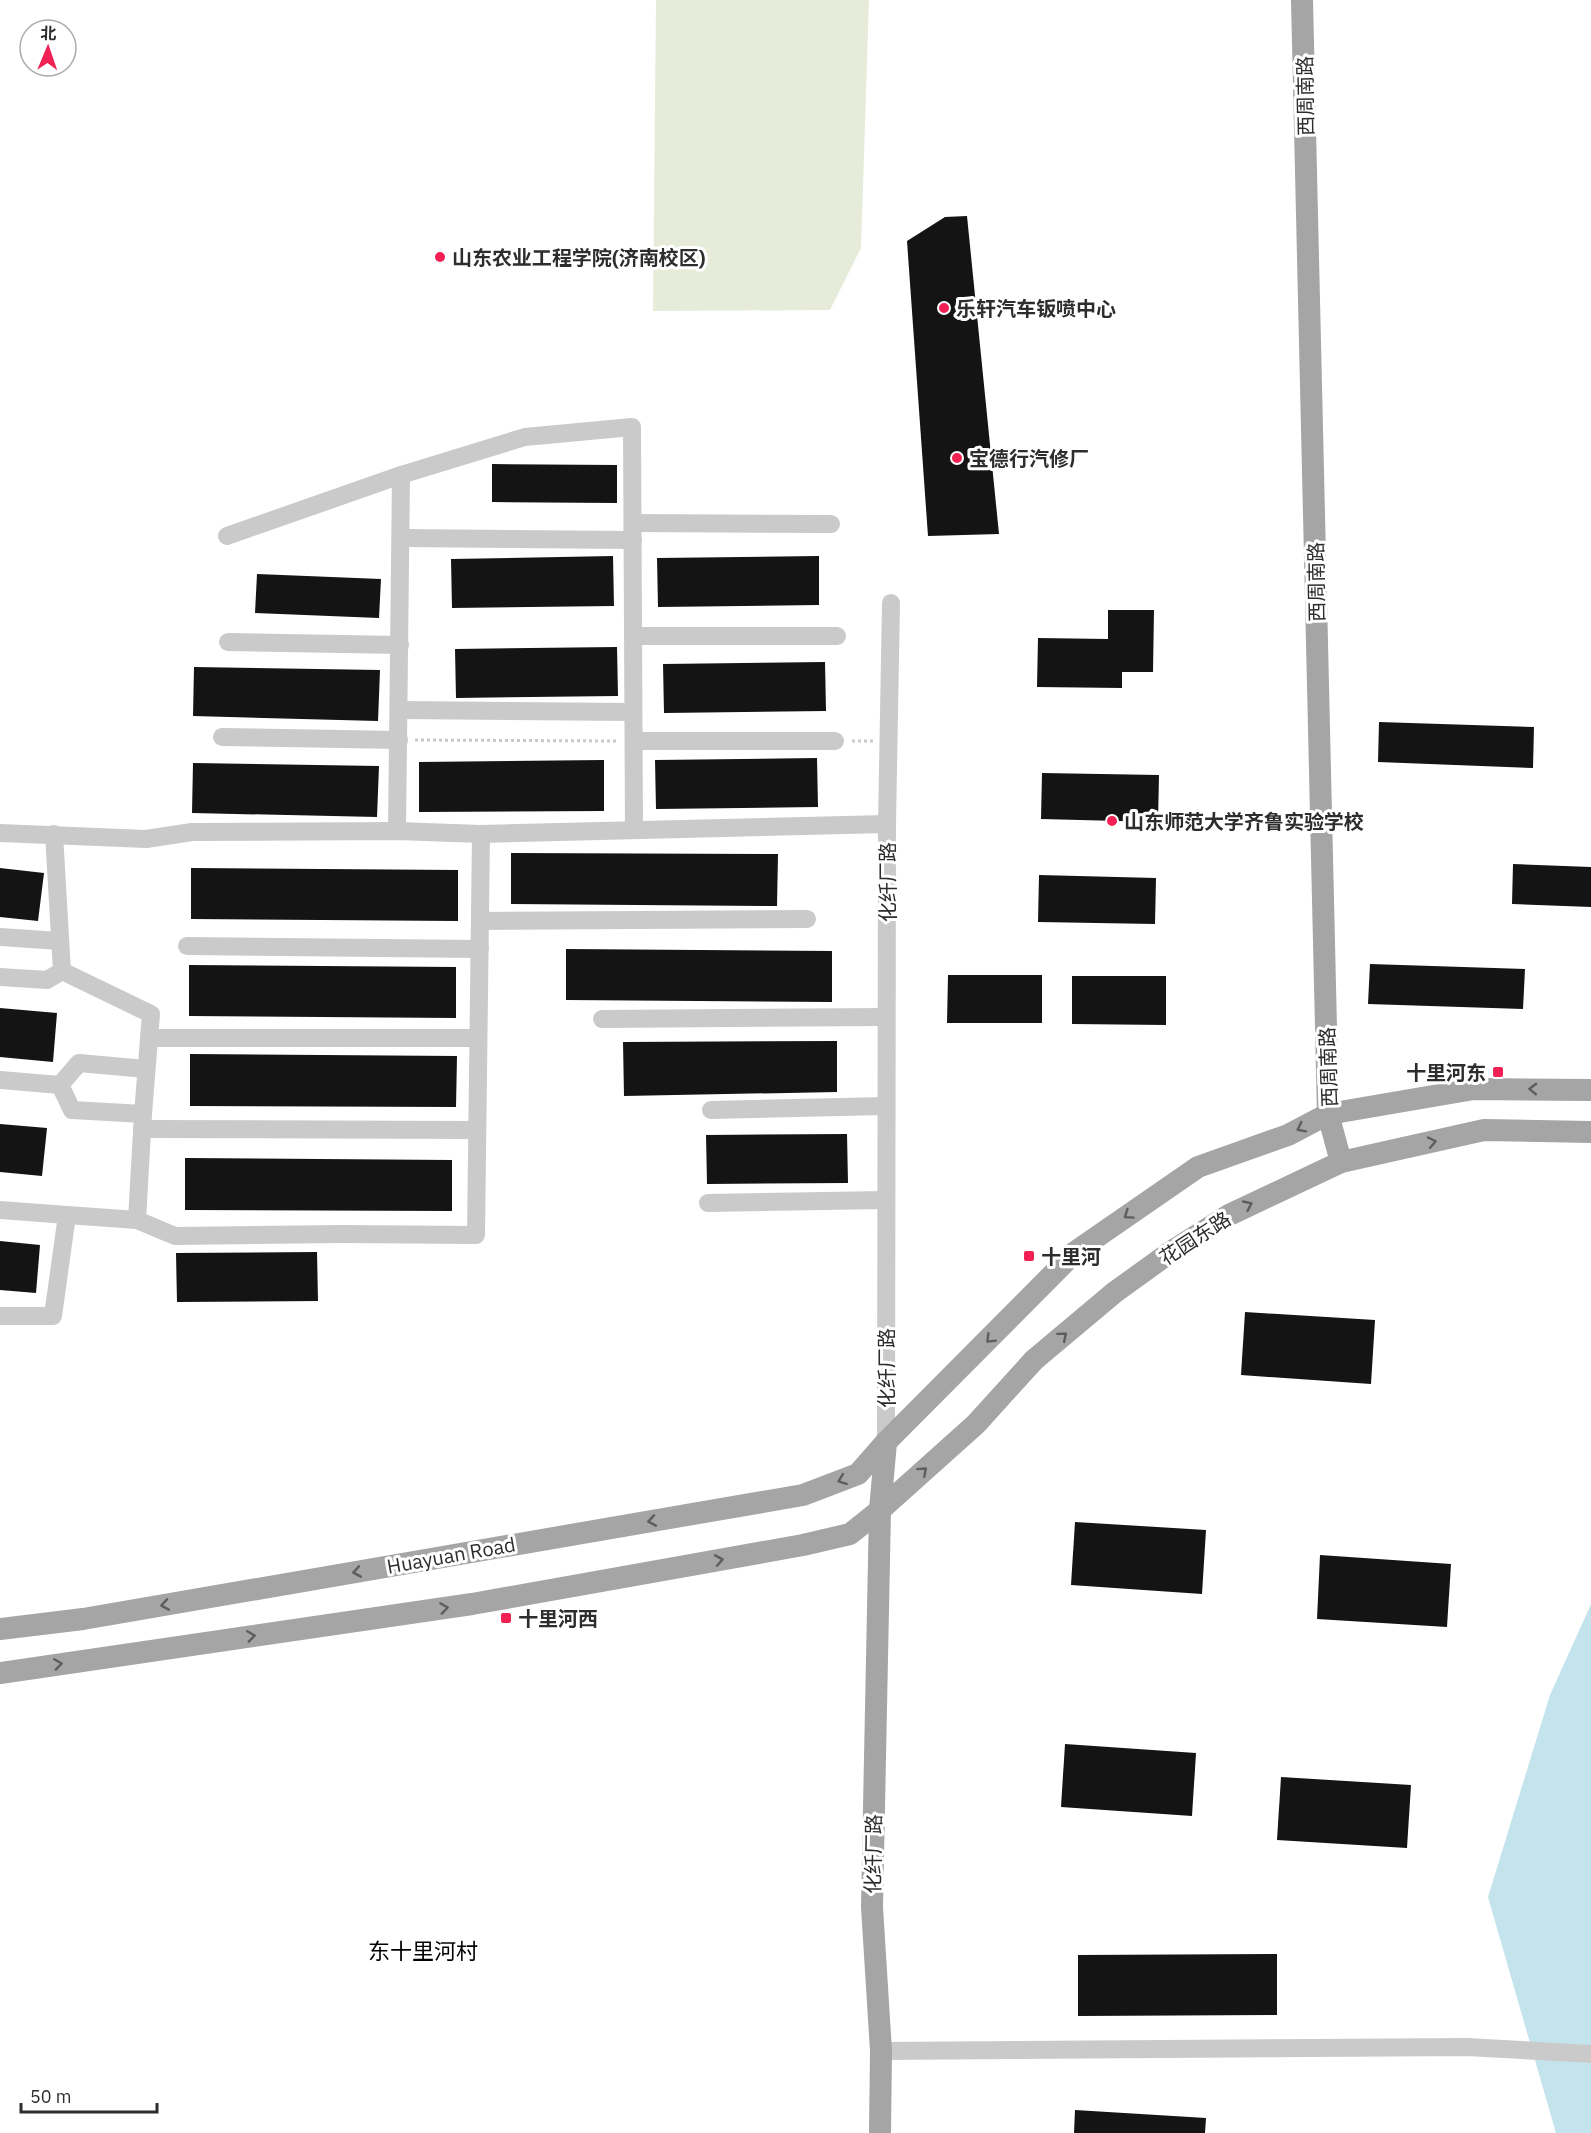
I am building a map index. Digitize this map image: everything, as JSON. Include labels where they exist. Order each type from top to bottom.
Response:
[{"type":"main road","name":"西周南路","points":[[1302,0],[1328,1114],[1341,1162]]},
{"type":"main road","points":[[886,1442],[1075,1252],[1198,1167],[1288,1135],[1328,1114],[1474,1089],[1591,1090]]},
{"type":"main road","name":"花园东路","points":[[880,1510],[976,1424],[1034,1360],[1115,1292],[1172,1251],[1229,1215],[1341,1162],[1484,1130],[1591,1132]]},
{"type":"main road","name":"化纤厂路","points":[[880,2133],[881,2051],[872,1907],[880,1510],[886,1442]]},
{"type":"main road","name":"Huayuan Road","points":[[0,1629],[95,1617],[803,1495],[858,1474],[886,1442]]},
{"type":"main road","points":[[0,1673],[472,1604],[803,1545],[850,1534],[880,1510]]},
{"type":"street","points":[[227,536],[401,475],[525,437],[632,427],[634,830]]},
{"type":"street","points":[[397,831],[401,475]]},
{"type":"street","points":[[401,538],[831,524]]},
{"type":"street","name":"化纤厂路","points":[[886,1442],[887,824],[891,603]]},
{"type":"street","points":[[633,636],[837,636]]},
{"type":"street","points":[[228,642],[400,645]]},
{"type":"street","points":[[399,710],[633,712]]},
{"type":"street","points":[[222,736],[399,740]]},
{"type":"street","points":[[634,741],[835,741]]},
{"type":"street","points":[[0,833],[146,839],[192,832],[397,831],[481,834],[887,824]]},
{"type":"street","points":[[54,834],[62,971]]},
{"type":"street","points":[[0,1210],[137,1220],[175,1236],[341,1234],[476,1236],[481,834]]},
{"type":"street","points":[[480,921],[807,919]]},
{"type":"street","points":[[0,937],[60,941]]},
{"type":"street","points":[[187,946],[480,949]]},
{"type":"street","points":[[0,977],[47,980],[62,971]]},
{"type":"street","points":[[62,971],[151,1014],[137,1220]]},
{"type":"street","points":[[602,1019],[886,1017]]},
{"type":"street","points":[[149,1038],[478,1038]]},
{"type":"street","points":[[60,1085],[79,1063],[146,1069]]},
{"type":"street","points":[[0,1080],[60,1085]]},
{"type":"street","points":[[60,1085],[72,1110],[142,1121],[477,1130]]},
{"type":"street","points":[[711,1110],[886,1106]]},
{"type":"street","points":[[708,1203],[886,1200]]},
{"type":"street","points":[[0,1316],[53,1316],[67,1215]]},
{"type":"street","points":[[881,2051],[1455,2047],[1591,2054]]},
{"type":"path","points":[[399,740],[634,741]]},
{"type":"path","points":[[835,741],[888,741]]},
{"type":"green space","points":[[656,0],[869,0],[861,248],[830,310],[653,311]]},
{"type":"water","points":[[1591,1604],[1591,2133],[1556,2133],[1488,1897],[1550,1695]]},
{"type":"building","points":[[967,216],[999,534],[928,536],[907,241],[945,217]]},
{"type":"building","points":[[492,464],[617,465],[617,503],[492,502]]},
{"type":"building","points":[[613,556],[614,606],[452,608],[451,559]]},
{"type":"building","points":[[819,556],[819,605],[658,607],[657,558]]},
{"type":"building","points":[[257,574],[381,579],[379,618],[255,613]]},
{"type":"building","points":[[1108,610],[1154,610],[1153,672],[1122,672],[1122,688],[1037,687],[1038,638],[1108,639]]},
{"type":"building","points":[[617,647],[618,696],[456,698],[455,649]]},
{"type":"building","points":[[825,662],[826,711],[664,713],[663,664]]},
{"type":"building","points":[[194,667],[380,670],[378,721],[193,716]]},
{"type":"building","points":[[1379,722],[1534,727],[1533,768],[1378,762]]},
{"type":"building","points":[[817,758],[818,807],[656,809],[655,760]]},
{"type":"building","points":[[604,760],[604,811],[419,812],[419,762]]},
{"type":"building","points":[[193,763],[379,766],[377,817],[192,813]]},
{"type":"building","points":[[1042,773],[1159,775],[1158,822],[1041,819]]},
{"type":"building","points":[[511,853],[778,854],[777,906],[511,904]]},
{"type":"building","points":[[1513,864],[1591,867],[1591,907],[1512,904]]},
{"type":"building","points":[[0,868],[44,873],[38,921],[0,917]]},
{"type":"building","points":[[191,868],[458,870],[458,921],[191,919]]},
{"type":"building","points":[[1039,875],[1156,878],[1155,924],[1038,922]]},
{"type":"building","points":[[566,949],[832,951],[832,1002],[566,1000]]},
{"type":"building","points":[[1370,964],[1525,969],[1523,1009],[1368,1004]]},
{"type":"building","points":[[189,965],[456,967],[456,1018],[189,1016]]},
{"type":"building","points":[[948,975],[1042,975],[1042,1023],[947,1023]]},
{"type":"building","points":[[1072,976],[1166,976],[1166,1025],[1072,1024]]},
{"type":"building","points":[[0,1008],[57,1013],[53,1062],[0,1057]]},
{"type":"building","points":[[837,1041],[837,1092],[624,1096],[623,1042]]},
{"type":"building","points":[[190,1054],[457,1056],[456,1107],[190,1106]]},
{"type":"building","points":[[0,1124],[47,1128],[42,1176],[0,1172]]},
{"type":"building","points":[[847,1134],[848,1183],[707,1184],[706,1135]]},
{"type":"building","points":[[185,1158],[452,1160],[452,1211],[185,1210]]},
{"type":"building","points":[[0,1241],[40,1245],[36,1293],[0,1290]]},
{"type":"building","points":[[317,1252],[318,1301],[177,1302],[176,1253]]},
{"type":"building","points":[[1245,1312],[1375,1320],[1371,1384],[1241,1375]]},
{"type":"building","points":[[1075,1522],[1206,1530],[1202,1594],[1071,1585]]},
{"type":"building","points":[[1320,1555],[1451,1564],[1447,1627],[1317,1619]]},
{"type":"building","points":[[1065,1744],[1196,1753],[1192,1816],[1061,1807]]},
{"type":"building","points":[[1281,1777],[1411,1785],[1407,1848],[1277,1840]]},
{"type":"building","points":[[1277,1954],[1277,2015],[1078,2016],[1078,1955]]},
{"type":"building","points":[[1075,2110],[1206,2118],[1205,2133],[1074,2133]]},
{"type":"place","name":"山东农业工程学院(济南校区)","points":[[440,257]]},
{"type":"place","name":"乐轩汽车钣喷中心","points":[[944,308]]},
{"type":"place","name":"宝德行汽修厂","points":[[957,458]]},
{"type":"place","name":"山东师范大学齐鲁实验学校","points":[[1112,821]]},
{"type":"place","name":"十里河东","points":[[1498,1072]]},
{"type":"place","name":"十里河","points":[[1029,1256]]},
{"type":"place","name":"十里河西","points":[[506,1618]]},
{"type":"district","name":"东十里河村","points":[[423,1950]]}]
